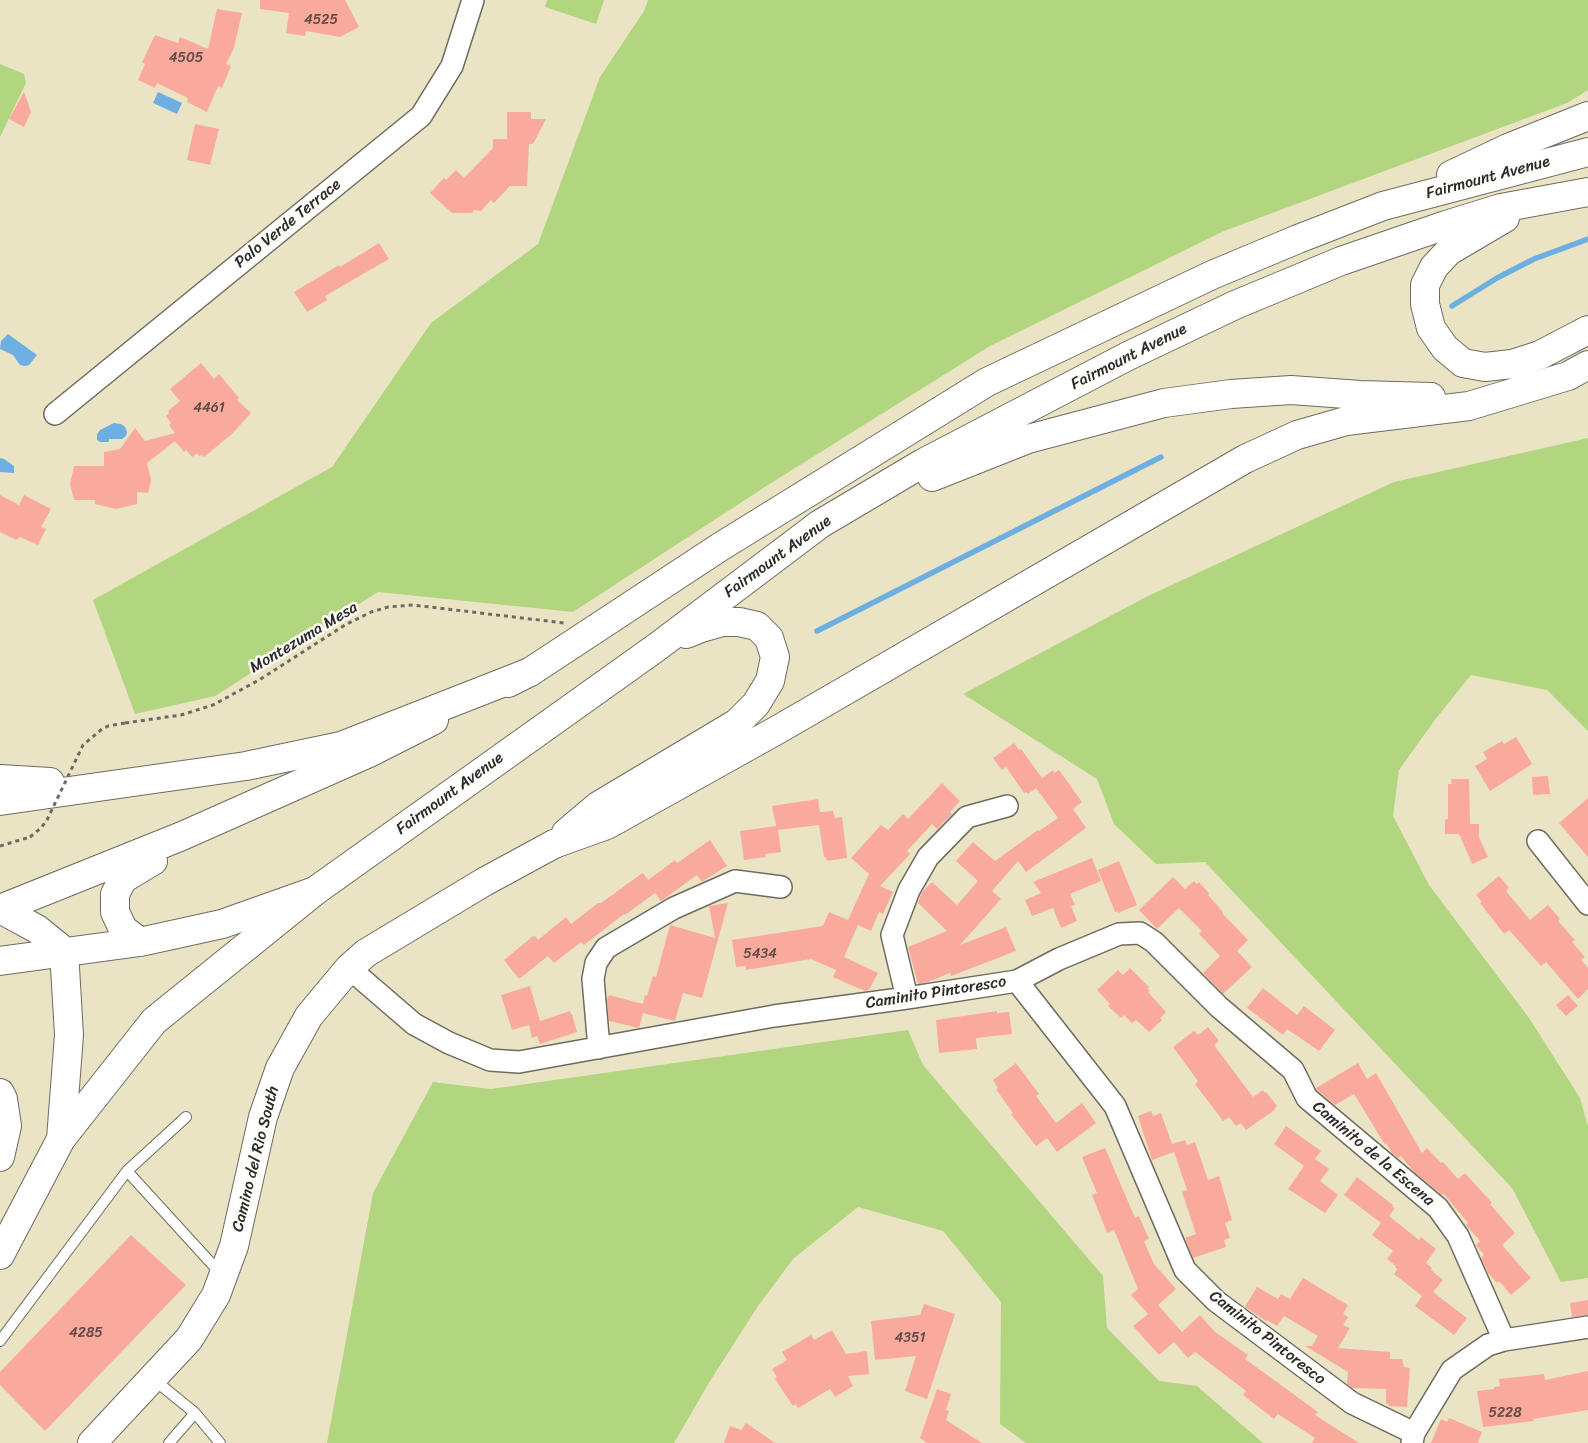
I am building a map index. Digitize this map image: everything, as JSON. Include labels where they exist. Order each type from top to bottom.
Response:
[{"type":"main road","points":[[1383,206],[1508,148],[1588,116]]},
{"type":"main road","name":"Fairmount Avenue","points":[[0,909],[182,836],[369,753],[530,672],[720,548],[986,382],[1212,275],[1383,206],[1588,152]]},
{"type":"main road","name":"Fairmount Avenue","points":[[0,960],[140,942],[222,924],[315,890],[657,647],[820,524],[924,463],[1128,356],[1235,305],[1342,261],[1446,224],[1501,208],[1588,192]]},
{"type":"main road","points":[[1531,203],[1449,251],[1434,267],[1425,285],[1425,304],[1431,328],[1445,348],[1463,363],[1486,367],[1512,364],[1540,355],[1588,330]]},
{"type":"main road","points":[[554,844],[607,825],[1245,459],[1297,435],[1346,421],[1469,406],[1529,389],[1581,371]]},
{"type":"main road","points":[[820,524],[962,464],[1028,439],[1164,403],[1231,394],[1291,390],[1360,396],[1503,396]]},
{"type":"main road","points":[[554,844],[598,806],[737,723],[756,704],[770,681],[775,657],[769,638],[757,626],[739,622],[722,622],[701,628],[657,647]]},
{"type":"main road","points":[[0,801],[246,766],[341,746],[530,672]]},
{"type":"main road","points":[[0,779],[108,786]]},
{"type":"main road","points":[[140,942],[123,929],[115,912],[115,894],[123,879],[170,852],[182,836]]},
{"type":"main road","name":"Camino del Rio South","points":[[92,1443],[189,1339],[216,1295],[234,1246],[263,1117],[280,1068],[309,1016],[349,968],[366,952],[484,882],[554,844]]},
{"type":"main road","points":[[0,1255],[61,1139],[154,1021],[315,890]]},
{"type":"main road","points":[[0,909],[37,929],[64,951],[68,1034],[61,1139]]},
{"type":"main road","points":[[0,1093],[7,1126],[0,1158]]},
{"type":"street","name":"Palo Verde Terrace","points":[[55,414],[421,116],[452,66],[473,0]]},
{"type":"street","points":[[907,998],[892,936],[909,890],[928,856],[967,817],[1007,806]]},
{"type":"street","points":[[1538,841],[1588,904]]},
{"type":"street","points":[[598,1048],[593,978],[596,963],[606,948],[674,908],[735,881],[781,887]]},
{"type":"street","name":"Caminito de la Escena","points":[[1017,981],[1059,959],[1119,934],[1140,933],[1154,942],[1219,1007],[1293,1070],[1307,1098],[1438,1208],[1458,1236],[1504,1340]]},
{"type":"street","name":"Caminito Pintoresco","points":[[349,968],[414,1024],[449,1043],[490,1060],[518,1062],[774,1016],[1017,981],[1115,1106],[1185,1270],[1216,1301],[1352,1403],[1413,1438]]},
{"type":"street","points":[[1413,1438],[1452,1370],[1488,1345],[1504,1340],[1588,1327]]},
{"type":"lane","points":[[0,1341],[127,1171],[186,1117]]},
{"type":"lane","points":[[127,1171],[223,1276]]},
{"type":"lane","points":[[152,1378],[195,1413],[220,1443]]},
{"type":"lane","points":[[168,1443],[195,1413]]},
{"type":"path","name":"Montezuma Mesa","points":[[0,846],[30,837],[41,828],[47,820],[83,745],[102,729],[108,726],[181,715],[213,705],[259,680],[345,625],[371,612],[388,607],[413,605],[559,622],[590,633]]},
{"type":"green space","points":[[547,0],[604,0],[596,24],[545,7]]},
{"type":"green space","points":[[648,0],[1588,0],[1588,90],[1567,103],[1224,231],[990,346],[768,485],[573,612],[378,592],[215,696],[135,714],[93,600],[332,467],[431,323],[538,244],[600,77],[644,11]]},
{"type":"green space","points":[[0,64],[24,74],[26,83],[0,137]]},
{"type":"green space","points":[[1588,438],[1588,731],[1547,690],[1471,675],[1434,721],[1399,770],[1393,816],[1429,885],[1529,1018],[1580,1098],[1588,1127],[1588,1278],[1561,1282],[1512,1188],[1205,862],[1156,864],[1114,824],[1097,779],[963,694],[1148,596],[1394,482]]},
{"type":"green space","points":[[908,1030],[923,1065],[1103,1276],[1107,1328],[1159,1381],[1197,1386],[1263,1443],[1026,1443],[1000,1424],[1001,1302],[943,1231],[858,1207],[793,1259],[758,1306],[710,1381],[674,1443],[327,1443],[373,1193],[433,1082],[491,1089]]},
{"type":"water","points":[[158,92],[182,103],[177,114],[153,103]]},
{"type":"water","points":[[8,334],[37,355],[29,365],[20,365],[13,355],[0,349],[1,341]]},
{"type":"water","points":[[114,423],[125,427],[126,436],[122,439],[109,439],[109,442],[97,440],[97,434],[100,430]]},
{"type":"water","points":[[0,458],[14,466],[14,473],[0,472]]},
{"type":"building","points":[[260,0],[345,0],[359,27],[340,37],[306,31],[305,36],[286,33],[289,13],[260,9]]},
{"type":"building","points":[[217,9],[242,13],[234,48],[226,64],[231,66],[222,88],[218,86],[207,112],[187,102],[188,98],[157,83],[155,88],[138,80],[145,64],[142,62],[155,35],[178,43],[180,37],[208,49]]},
{"type":"building","points":[[24,92],[31,112],[24,127],[9,119]]},
{"type":"building","points":[[507,112],[531,112],[531,119],[546,119],[533,144],[529,144],[527,186],[510,186],[494,203],[491,200],[481,211],[452,213],[430,193],[444,178],[446,180],[456,170],[464,178],[493,148],[493,139],[507,139]]},
{"type":"building","points":[[195,124],[219,129],[210,165],[187,160]]},
{"type":"building","points":[[379,243],[389,259],[325,296],[327,300],[307,312],[294,292]]},
{"type":"building","points":[[201,363],[214,379],[219,374],[239,398],[237,400],[251,413],[232,434],[204,457],[202,455],[199,456],[197,453],[192,457],[186,450],[184,452],[175,441],[147,463],[151,480],[148,493],[137,492],[137,504],[116,509],[95,504],[95,500],[74,500],[70,484],[74,466],[104,466],[104,452],[120,449],[135,428],[145,441],[175,433],[169,425],[171,423],[166,416],[169,413],[168,411],[180,401],[170,389]]},
{"type":"building","points":[[0,495],[19,505],[24,495],[51,509],[41,527],[46,529],[38,545],[20,537],[16,540],[0,532]]},
{"type":"building","points":[[1516,737],[1532,764],[1490,791],[1475,766],[1487,759],[1483,752],[1502,741],[1504,744]]},
{"type":"building","points":[[1014,743],[1019,750],[1021,749],[1042,778],[1053,770],[1054,773],[1059,770],[1082,802],[1073,809],[1086,828],[1026,872],[1018,861],[992,891],[1001,899],[960,945],[1006,927],[1016,951],[951,976],[950,973],[918,984],[908,947],[947,931],[918,903],[922,892],[932,882],[957,905],[978,881],[956,861],[973,842],[995,861],[1058,818],[1036,788],[1028,794],[1024,793],[1006,767],[1002,770],[993,758]]},
{"type":"building","points":[[1548,776],[1550,794],[1533,795],[1532,777]]},
{"type":"building","points":[[1451,779],[1469,779],[1470,824],[1479,824],[1479,837],[1488,857],[1472,864],[1459,834],[1445,834],[1445,820],[1448,819],[1448,784],[1452,784]]},
{"type":"building","points":[[942,783],[960,801],[950,812],[952,814],[937,829],[932,824],[907,851],[910,854],[880,886],[893,892],[883,914],[879,912],[871,931],[858,925],[844,957],[878,973],[869,990],[866,991],[833,977],[836,970],[811,959],[746,970],[746,966],[736,967],[732,940],[823,926],[829,912],[848,920],[869,874],[851,858],[881,825],[888,830],[903,814],[908,819]]},
{"type":"building","points":[[1588,798],[1588,857],[1559,823]]},
{"type":"building","points":[[818,799],[820,812],[833,811],[835,818],[842,817],[847,858],[827,861],[826,857],[824,857],[819,825],[778,830],[781,852],[765,854],[766,857],[744,860],[740,831],[776,826],[772,806]]},
{"type":"building","points":[[710,840],[727,866],[702,882],[697,875],[661,901],[655,893],[584,945],[581,942],[554,963],[548,956],[519,979],[504,960],[532,937],[535,936],[538,940],[566,917],[571,924],[641,874],[643,873],[648,880],[675,860],[677,863]]},
{"type":"building","points":[[1092,858],[1101,881],[1070,894],[1075,905],[1071,906],[1077,921],[1061,928],[1053,908],[1032,916],[1025,900],[1041,893],[1033,882]]},
{"type":"building","points":[[1119,861],[1137,905],[1118,913],[1117,911],[1115,912],[1098,870]]},
{"type":"building","points":[[1499,876],[1509,888],[1506,891],[1530,920],[1548,905],[1560,919],[1558,921],[1575,940],[1572,942],[1585,957],[1581,960],[1588,968],[1588,989],[1578,999],[1546,962],[1541,966],[1509,930],[1504,934],[1480,903],[1482,902],[1476,895]]},
{"type":"building","points":[[1173,877],[1185,889],[1194,881],[1197,884],[1199,882],[1222,913],[1248,940],[1237,951],[1252,967],[1223,994],[1203,973],[1220,956],[1199,934],[1202,931],[1179,908],[1157,929],[1139,910]]},
{"type":"building","points":[[728,903],[702,998],[683,993],[675,1021],[643,1013],[639,1028],[609,1021],[607,1000],[609,995],[643,1004],[653,976],[656,977],[670,925],[715,938],[709,906]]},
{"type":"building","points":[[1130,968],[1149,987],[1150,991],[1148,992],[1166,1012],[1160,1018],[1162,1020],[1149,1032],[1136,1020],[1132,1023],[1124,1015],[1121,1018],[1108,1006],[1110,1004],[1097,990],[1118,970],[1123,975]]},
{"type":"building","points":[[530,986],[540,1021],[570,1011],[577,1032],[540,1044],[537,1036],[532,1038],[529,1025],[512,1030],[501,995]]},
{"type":"building","points":[[1263,988],[1297,1015],[1304,1006],[1335,1030],[1319,1051],[1287,1029],[1283,1035],[1247,1008]]},
{"type":"building","points":[[1568,995],[1578,1006],[1566,1016],[1556,1005]]},
{"type":"building","points":[[997,1011],[997,1013],[1009,1012],[1012,1034],[976,1038],[977,1049],[939,1053],[936,1020]]},
{"type":"building","points":[[1208,1027],[1219,1041],[1214,1045],[1253,1097],[1263,1090],[1277,1106],[1273,1111],[1246,1130],[1241,1123],[1236,1126],[1229,1117],[1223,1121],[1195,1084],[1198,1081],[1173,1047],[1194,1031],[1198,1035]]},
{"type":"building","points":[[1016,1063],[1039,1094],[1036,1096],[1056,1123],[1082,1103],[1096,1123],[1057,1152],[1047,1138],[1036,1146],[1011,1114],[1013,1113],[996,1089],[998,1088],[993,1080]]},
{"type":"building","points":[[1358,1063],[1367,1079],[1376,1073],[1422,1153],[1427,1148],[1458,1179],[1465,1173],[1492,1203],[1490,1204],[1515,1233],[1502,1245],[1531,1278],[1511,1295],[1499,1281],[1497,1283],[1488,1273],[1481,1258],[1484,1255],[1476,1245],[1480,1241],[1466,1225],[1468,1223],[1444,1194],[1442,1195],[1414,1172],[1401,1156],[1398,1158],[1392,1153],[1386,1143],[1385,1145],[1354,1094],[1335,1105],[1317,1090],[1316,1088]]},
{"type":"building","points":[[1151,1111],[1153,1116],[1161,1113],[1172,1144],[1185,1140],[1187,1145],[1195,1142],[1208,1180],[1219,1176],[1232,1220],[1225,1223],[1230,1238],[1224,1240],[1226,1247],[1193,1258],[1185,1238],[1196,1234],[1182,1192],[1187,1190],[1174,1152],[1152,1160],[1138,1116]]},
{"type":"building","points":[[1286,1126],[1321,1151],[1315,1159],[1329,1169],[1320,1181],[1338,1195],[1325,1213],[1288,1189],[1304,1166],[1274,1144]]},
{"type":"building","points":[[1105,1148],[1135,1218],[1139,1216],[1149,1239],[1144,1241],[1154,1264],[1176,1289],[1158,1305],[1182,1332],[1200,1315],[1214,1331],[1248,1355],[1245,1359],[1318,1412],[1315,1415],[1359,1443],[1312,1443],[1315,1438],[1278,1414],[1274,1419],[1243,1395],[1246,1391],[1195,1352],[1188,1358],[1174,1342],[1159,1355],[1133,1326],[1148,1314],[1131,1295],[1138,1289],[1114,1230],[1107,1233],[1092,1195],[1097,1193],[1082,1157]]},
{"type":"building","points":[[1357,1177],[1393,1205],[1392,1207],[1395,1208],[1389,1216],[1419,1240],[1421,1237],[1436,1249],[1426,1263],[1443,1280],[1433,1292],[1467,1318],[1454,1335],[1415,1306],[1422,1296],[1394,1274],[1397,1269],[1396,1266],[1387,1259],[1393,1251],[1372,1235],[1381,1223],[1344,1195]]},
{"type":"building","points":[[131,1235],[186,1285],[45,1431],[0,1385],[0,1372]]},
{"type":"building","points":[[1303,1278],[1348,1305],[1343,1314],[1348,1317],[1343,1325],[1350,1328],[1338,1348],[1390,1352],[1390,1359],[1402,1359],[1404,1367],[1410,1368],[1407,1407],[1388,1406],[1389,1404],[1386,1404],[1386,1389],[1352,1388],[1347,1384],[1348,1372],[1305,1346],[1312,1346],[1318,1336],[1284,1316],[1277,1326],[1245,1307],[1257,1287],[1278,1299],[1281,1294],[1290,1299]]},
{"type":"building","points":[[1588,1300],[1588,1315],[1572,1317],[1570,1303]]},
{"type":"building","points":[[924,1304],[955,1314],[927,1399],[905,1391],[916,1356],[875,1360],[871,1321],[920,1315]]},
{"type":"building","points":[[832,1330],[846,1354],[867,1351],[869,1374],[848,1376],[853,1386],[835,1397],[830,1389],[798,1408],[796,1404],[793,1406],[775,1379],[777,1377],[772,1369],[787,1360],[782,1352],[811,1335],[814,1340]]},
{"type":"building","points":[[1588,1371],[1588,1410],[1533,1419],[1534,1421],[1483,1427],[1477,1391],[1494,1389],[1494,1387],[1500,1386],[1499,1379],[1544,1374],[1545,1380]]},
{"type":"building","points":[[937,1389],[951,1394],[946,1410],[949,1411],[946,1420],[982,1443],[927,1443],[920,1438]]},
{"type":"building","points":[[1449,1418],[1482,1432],[1478,1443],[1431,1443],[1441,1419],[1447,1422]]},
{"type":"building","points":[[746,1423],[775,1443],[724,1443],[730,1426],[741,1430]]},
{"type":"waterway","points":[[1452,306],[1497,278],[1534,259],[1588,239]]},
{"type":"waterway","points":[[817,631],[1161,457]]}]
